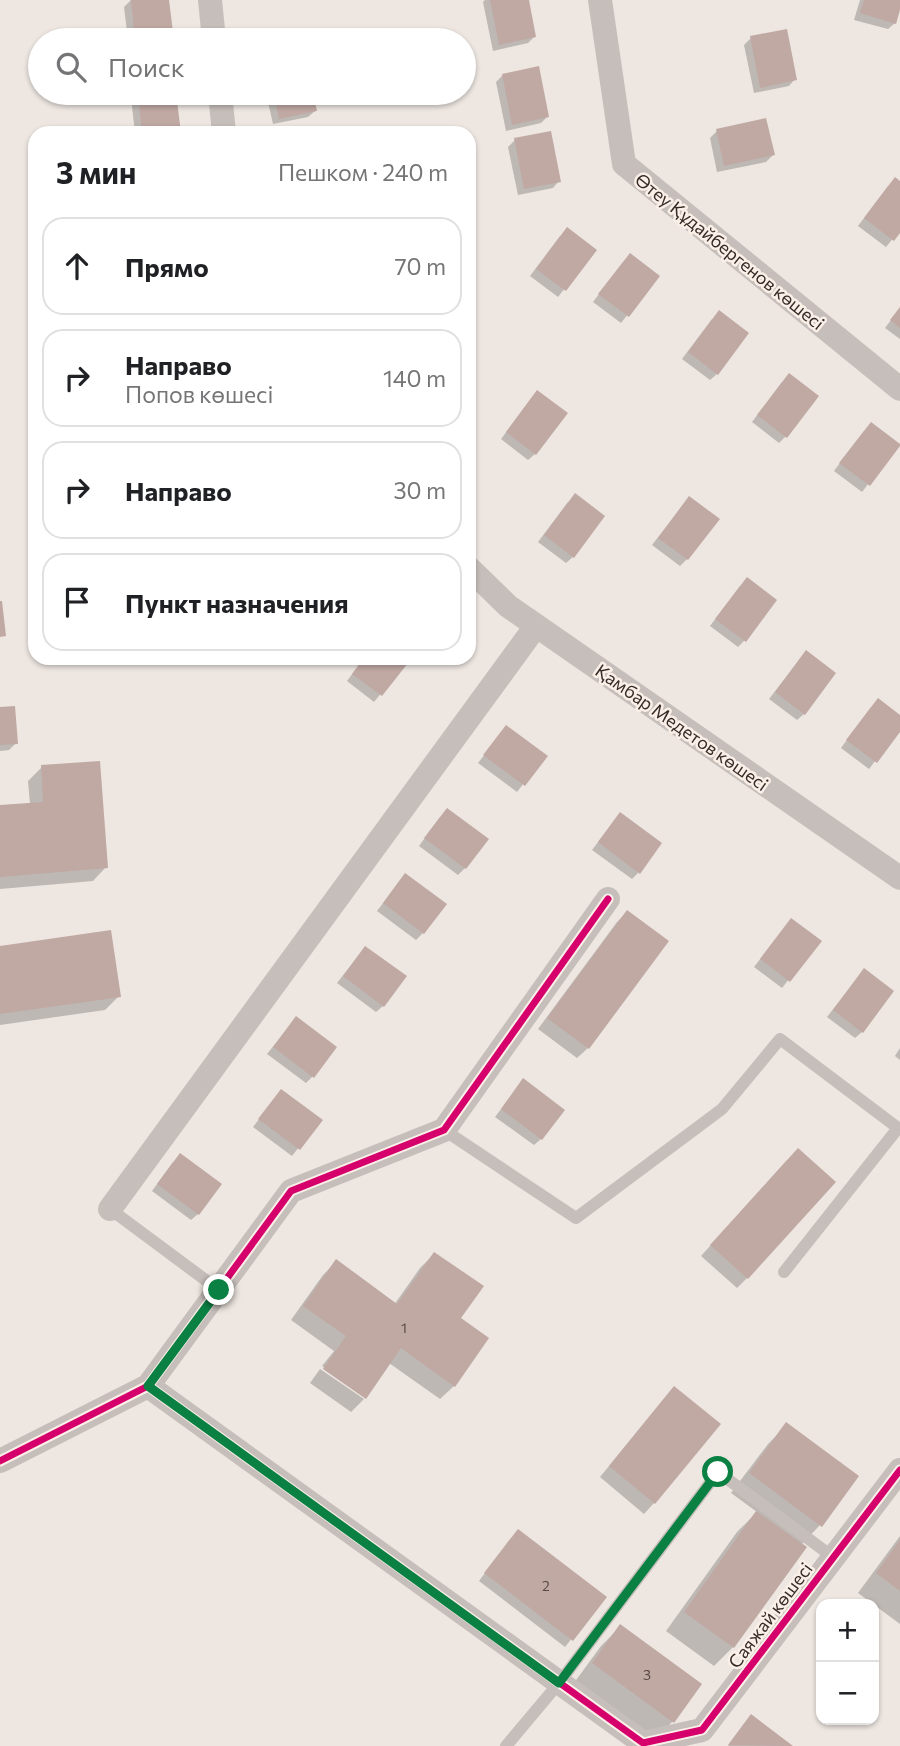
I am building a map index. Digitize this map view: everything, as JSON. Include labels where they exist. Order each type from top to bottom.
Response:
[{"type":"street","points":[[210,0],[213,28]]},
{"type":"street","name":"Өтеу Құдайбергенов көшесі","points":[[600,0],[624,164],[900,389]]},
{"type":"street","points":[[221,105],[223,126]]},
{"type":"street","name":"Қамбар Медетов көшесі","points":[[476,575],[508,606],[900,878]]},
{"type":"street","points":[[110,1209],[536,626]]},
{"type":"street","points":[[0,1461],[148,1386],[291,1191],[444,1130],[608,899]]},
{"type":"street","points":[[148,1386],[559,1683]]},
{"type":"street","name":"Саяжай көшесі","points":[[559,1683],[643,1743],[702,1730],[900,1470]]},
{"type":"lane","points":[[444,1130],[576,1217],[722,1108],[780,1039],[898,1128],[784,1272]]},
{"type":"lane","points":[[110,1209],[219,1290]]},
{"type":"lane","points":[[506,1746],[559,1683],[718,1472],[833,1558]]},
{"type":"building","points":[[131,0],[169,0],[172,28],[134,28]]},
{"type":"building","points":[[490,0],[529,0],[536,37],[499,45]]},
{"type":"building","points":[[864,0],[900,0],[896,24],[860,13]]},
{"type":"building","points":[[787,29],[797,80],[760,88],[750,36]]},
{"type":"building","points":[[539,66],[549,117],[512,125],[502,74]]},
{"type":"building","points":[[139,105],[178,105],[180,126],[141,126]]},
{"type":"building","points":[[276,105],[316,105],[317,111],[279,119]]},
{"type":"building","points":[[766,118],[775,155],[724,166],[716,129]]},
{"type":"building","points":[[551,131],[561,182],[524,189],[514,138]]},
{"type":"building","points":[[895,177],[900,181],[900,233],[894,241],[864,218]]},
{"type":"building","points":[[567,227],[597,250],[566,291],[536,269]]},
{"type":"building","points":[[630,253],[660,276],[629,317],[598,294]]},
{"type":"building","points":[[900,307],[900,328],[890,320]]},
{"type":"building","points":[[719,310],[749,333],[718,375],[688,352]]},
{"type":"building","points":[[789,373],[819,396],[787,438],[757,415]]},
{"type":"building","points":[[537,390],[568,413],[536,455],[506,432]]},
{"type":"building","points":[[871,422],[900,446],[870,486],[839,463]]},
{"type":"building","points":[[575,493],[605,516],[574,558],[544,535]]},
{"type":"building","points":[[689,496],[720,519],[688,560],[658,538]]},
{"type":"building","points":[[747,577],[777,600],[746,642],[715,619]]},
{"type":"building","points":[[0,601],[6,636],[0,637]]},
{"type":"building","points":[[806,650],[836,673],[805,715],[775,692]]},
{"type":"building","points":[[359,665],[406,665],[382,696],[352,674]]},
{"type":"building","points":[[878,698],[900,715],[900,732],[877,763],[846,740]]},
{"type":"building","points":[[15,706],[18,744],[0,745],[0,707]]},
{"type":"building","points":[[506,725],[548,756],[525,786],[483,755]]},
{"type":"building","points":[[100,761],[108,868],[0,877],[0,805],[43,802],[41,765]]},
{"type":"building","points":[[447,808],[489,839],[466,869],[424,838]]},
{"type":"building","points":[[620,812],[662,843],[640,874],[598,842]]},
{"type":"building","points":[[405,873],[447,904],[424,934],[383,903]]},
{"type":"building","points":[[627,910],[669,941],[589,1049],[547,1018]]},
{"type":"building","points":[[791,918],[822,941],[790,982],[760,959]]},
{"type":"building","points":[[111,930],[121,997],[0,1014],[0,946]]},
{"type":"building","points":[[365,946],[407,976],[384,1007],[343,976]]},
{"type":"building","points":[[864,968],[894,991],[863,1033],[833,1010]]},
{"type":"building","points":[[296,1016],[337,1047],[314,1078],[273,1047]]},
{"type":"building","points":[[523,1078],[565,1110],[542,1140],[501,1109]]},
{"type":"building","points":[[281,1089],[323,1120],[300,1150],[258,1119]]},
{"type":"building","points":[[798,1148],[836,1182],[748,1279],[710,1245]]},
{"type":"building","points":[[180,1153],[222,1184],[199,1215],[157,1184]]},
{"type":"building","points":[[434,1252],[484,1286],[461,1318],[489,1338],[455,1387],[401,1348],[366,1399],[323,1369],[346,1336],[303,1306],[336,1259],[397,1304]]},
{"type":"building","points":[[674,1386],[721,1424],[655,1504],[609,1466]]},
{"type":"building","points":[[786,1422],[859,1476],[822,1527],[749,1473]]},
{"type":"building","points":[[756,1511],[807,1547],[734,1648],[684,1612]]},
{"type":"building","points":[[518,1529],[607,1597],[573,1641],[484,1573]]},
{"type":"building","points":[[900,1540],[900,1591],[876,1573]]},
{"type":"building","points":[[620,1624],[702,1684],[674,1723],[592,1663]]},
{"type":"building","points":[[751,1714],[793,1746],[728,1745]]},
{"type":"cycle path","points":[[0,1461],[148,1386],[291,1191],[444,1130],[608,899]]},
{"type":"cycle path","points":[[148,1386],[643,1743],[702,1730],[900,1470]]},
{"type":"route","points":[[219,1290],[148,1386],[559,1683],[718,1472]]}]
